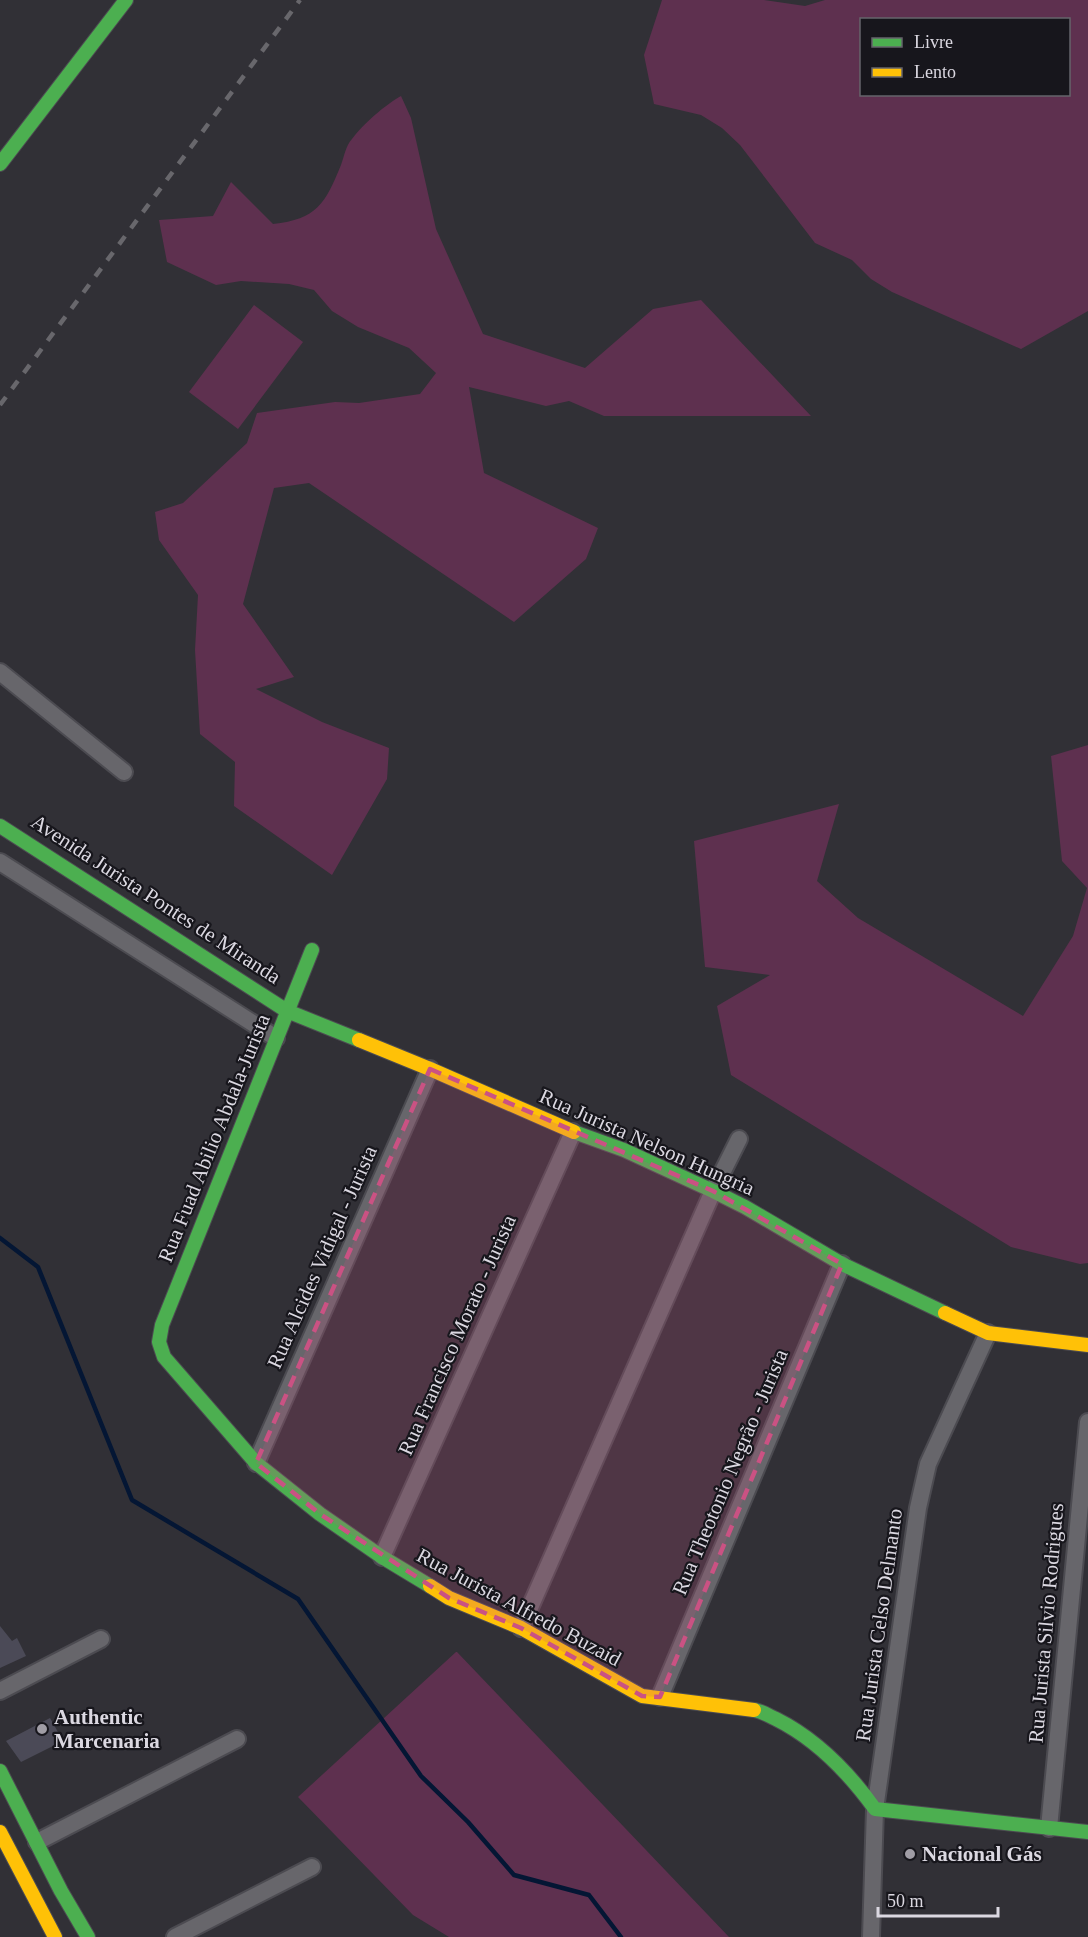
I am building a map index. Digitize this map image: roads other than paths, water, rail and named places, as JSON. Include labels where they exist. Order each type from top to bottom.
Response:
[{"type":"street","points":[[0,164],[126,0]]},
{"type":"street","points":[[0,672],[124,772]]},
{"type":"street","name":"Avenida Jurista Pontes de Miranda","points":[[0,826],[287,1011]]},
{"type":"street","points":[[0,862],[276,1038]]},
{"type":"street","name":"Rua Fuad Abilio Abdala-Jurista","points":[[159,1342],[162,1325],[312,950]]},
{"type":"street","name":"Rua Jurista Nelson Hungria","points":[[287,1011],[429,1069],[573,1132],[624,1150],[746,1207],[842,1264],[988,1333],[1088,1345]]},
{"type":"street","name":"Rua Alcides Vidigal - Jurista","points":[[256,1463],[429,1069]]},
{"type":"street","name":"Rua Francisco Morato - Jurista","points":[[382,1557],[573,1132]]},
{"type":"street","points":[[521,1628],[713,1191],[739,1139]]},
{"type":"street","name":"Rua Theotonio Negrão - Jurista","points":[[660,1697],[842,1264]]},
{"type":"street","name":"Rua Jurista Celso Delmanto","points":[[871,1937],[875,1809],[918,1508],[928,1464],[988,1333]]},
{"type":"street","name":"Rua Jurista Alfredo Buzaid","points":[[159,1342],[164,1357],[184,1383],[256,1463],[320,1514],[382,1557],[449,1598],[521,1628],[642,1696],[759,1711],[790,1726],[834,1760],[857,1784],[875,1809]]},
{"type":"street","name":"Rua Jurista Silvio Rodrigues","points":[[1049,1828],[1088,1422]]},
{"type":"street","points":[[0,1691],[101,1639]]},
{"type":"street","points":[[36,1842],[237,1739]]},
{"type":"street","points":[[0,1771],[88,1937]]},
{"type":"street","points":[[875,1809],[1088,1832]]},
{"type":"street","points":[[0,1832],[55,1937]]},
{"type":"street","points":[[175,1937],[312,1867]]},
{"type":"waterway","points":[[0,1238],[38,1267],[132,1500],[298,1599],[421,1776],[468,1822],[514,1875],[589,1895],[621,1937]]},
{"type":"railway","points":[[0,405],[300,0]]},
{"type":"place","name":"Authentic Marcenaria","points":[[42,1729]]},
{"type":"place","name":"Nacional Gás","points":[[910,1854]]}]
